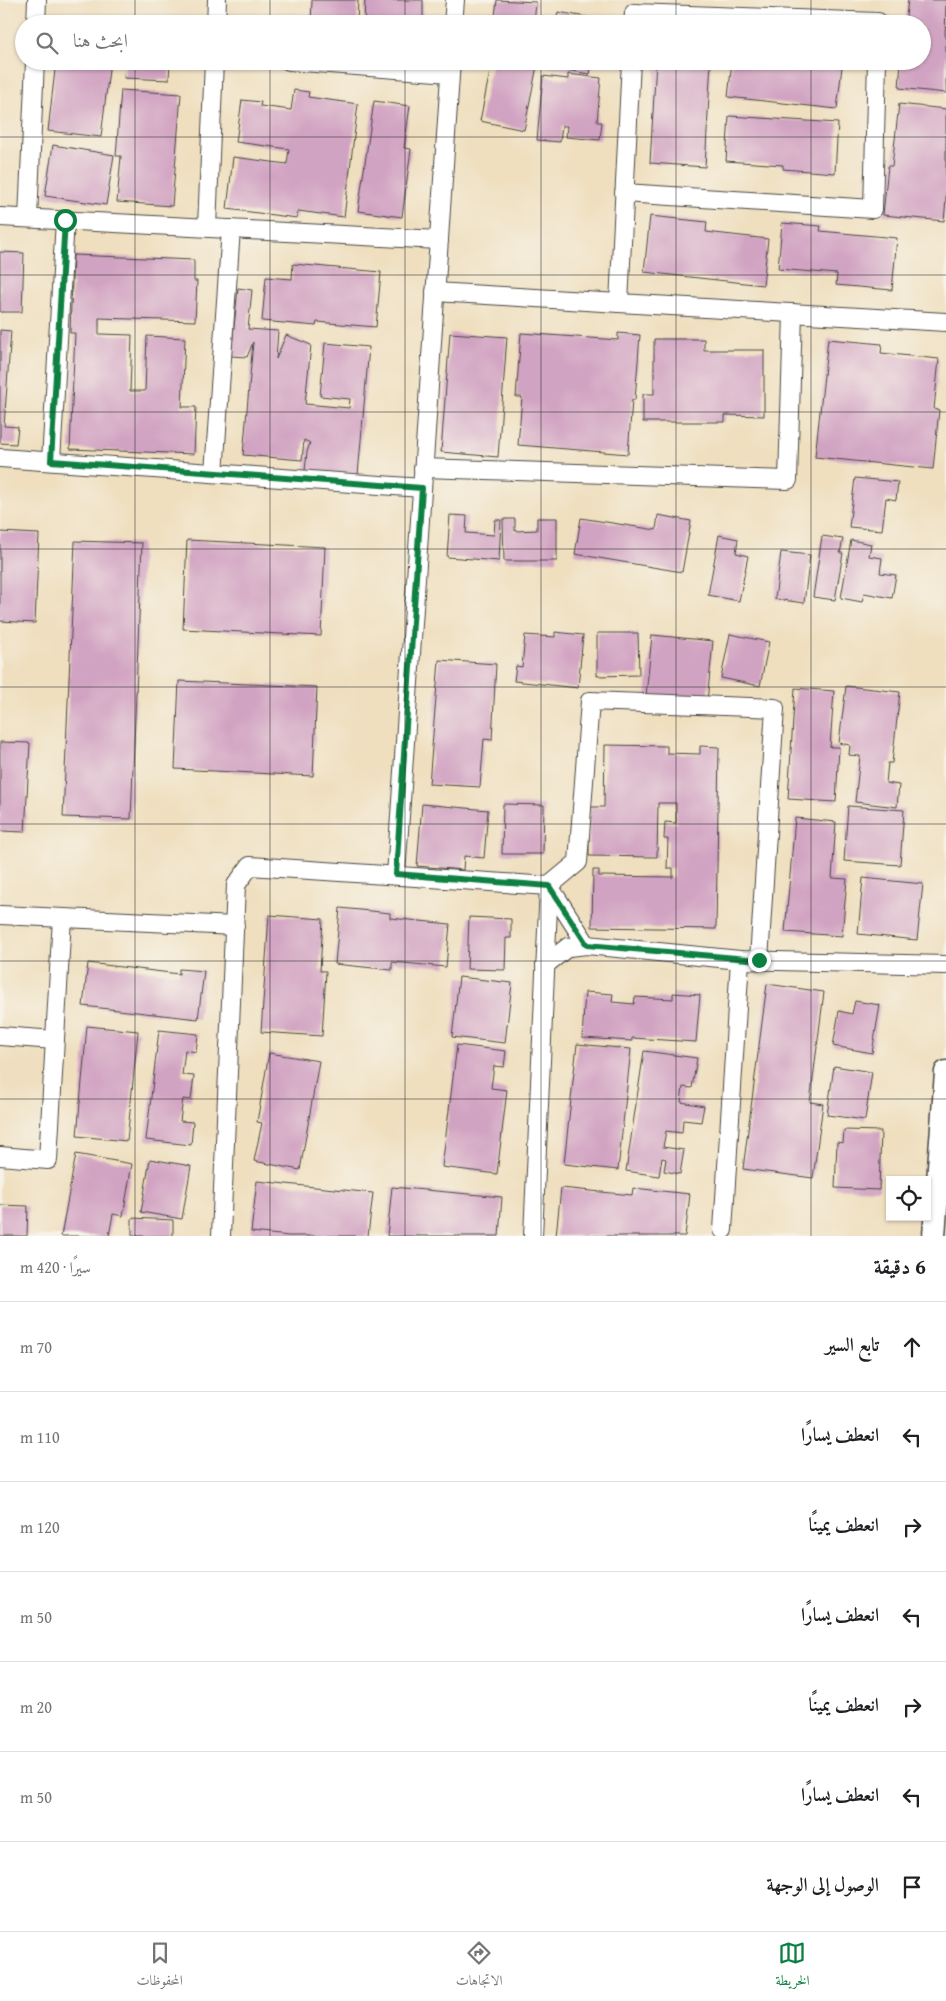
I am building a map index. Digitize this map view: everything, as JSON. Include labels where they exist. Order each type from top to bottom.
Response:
[{"type":"street","points":[[36,15],[37,0]]},
{"type":"street","points":[[216,15],[217,0]]},
{"type":"street","points":[[454,15],[455,0]]},
{"type":"street","points":[[634,15],[634,13],[688,15]]},
{"type":"street","points":[[28,218],[35,70]]},
{"type":"street","points":[[207,227],[214,70]]},
{"type":"street","points":[[396,874],[450,70]]},
{"type":"street","points":[[619,304],[631,70]]},
{"type":"street","points":[[624,193],[873,209],[877,70]]},
{"type":"street","points":[[0,217],[438,240]]},
{"type":"street","points":[[51,461],[65,220]]},
{"type":"street","points":[[214,473],[231,229]]},
{"type":"street","points":[[435,292],[946,322]]},
{"type":"street","points":[[423,468],[788,480],[793,313]]},
{"type":"street","points":[[0,458],[422,488]]},
{"type":"street","points":[[221,1236],[236,885],[250,866],[396,874],[549,886],[578,862],[590,701],[775,708],[759,960]]},
{"type":"street","points":[[549,886],[587,945]]},
{"type":"street","points":[[533,1236],[549,886]]},
{"type":"street","points":[[0,915],[235,926]]},
{"type":"street","points":[[0,1156],[48,1160],[62,918]]},
{"type":"street","points":[[545,965],[568,947],[587,945],[740,960],[946,965]]},
{"type":"street","points":[[723,1230],[740,960]]},
{"type":"street","points":[[0,1036],[55,1040]]},
{"type":"street","points":[[934,1236],[946,1072]]},
{"type":"building","points":[[312,0],[358,0],[357,15],[311,15]]},
{"type":"building","points":[[365,0],[423,0],[423,15],[364,15]]},
{"type":"building","points":[[497,0],[536,2],[535,15],[495,15]]},
{"type":"building","points":[[908,0],[946,0],[946,93],[899,88],[900,70],[931,70],[931,15],[906,15]]},
{"type":"building","points":[[558,12],[575,15],[557,15]]},
{"type":"building","points":[[55,70],[109,70],[101,137],[48,131]]},
{"type":"building","points":[[124,70],[170,70],[169,80],[124,78]]},
{"type":"building","points":[[490,70],[536,70],[524,130],[480,121]]},
{"type":"building","points":[[565,70],[591,70],[590,74]]},
{"type":"building","points":[[655,70],[710,70],[705,167],[650,163]]},
{"type":"building","points":[[731,70],[842,70],[837,109],[728,97]]},
{"type":"building","points":[[568,74],[601,78],[597,122],[602,122],[600,140],[566,137],[567,126],[562,126],[560,142],[537,140],[543,76],[568,79]]},
{"type":"building","points":[[121,90],[181,94],[172,206],[117,202],[121,156],[116,156]]},
{"type":"building","points":[[294,90],[309,92],[308,97],[358,104],[344,217],[298,211],[297,218],[227,209],[233,157],[287,164],[289,149],[236,142],[242,100],[261,102],[260,106],[291,110]]},
{"type":"building","points":[[374,101],[410,106],[404,148],[411,149],[402,217],[358,211]]},
{"type":"building","points":[[899,104],[946,109],[946,199],[944,221],[883,215],[888,166],[892,166]]},
{"type":"building","points":[[729,116],[838,123],[835,173],[783,169],[783,165],[726,161]]},
{"type":"building","points":[[53,145],[114,155],[106,205],[45,196]]},
{"type":"building","points":[[650,216],[707,222],[706,232],[768,239],[763,285],[644,272]]},
{"type":"building","points":[[782,223],[821,226],[820,231],[897,238],[892,290],[836,285],[837,274],[778,269]]},
{"type":"building","points":[[0,252],[24,253],[22,312],[0,312]]},
{"type":"building","points":[[73,255],[194,260],[194,281],[197,281],[195,321],[99,318],[99,334],[132,335],[130,391],[145,391],[147,336],[185,338],[182,407],[196,407],[194,454],[70,449],[75,333],[70,333]]},
{"type":"building","points":[[293,264],[381,272],[376,327],[317,322],[316,326],[262,321],[266,277],[292,279]]},
{"type":"building","points":[[238,288],[252,290],[248,329],[278,331],[276,359],[286,335],[311,345],[305,404],[349,408],[350,399],[320,396],[325,343],[369,347],[358,475],[305,471],[310,443],[304,440],[302,460],[243,455],[253,342],[247,357],[231,356]]},
{"type":"building","points":[[0,330],[11,331],[4,426],[18,427],[16,444],[0,443]]},
{"type":"building","points":[[450,333],[507,337],[498,457],[441,452]]},
{"type":"building","points":[[521,333],[618,340],[618,333],[640,335],[635,400],[632,400],[628,454],[518,445],[522,397],[516,397]]},
{"type":"building","points":[[654,339],[704,339],[704,350],[764,350],[764,416],[725,415],[725,422],[643,422],[643,394],[654,394]]},
{"type":"building","points":[[828,339],[882,344],[881,353],[939,359],[934,409],[939,410],[933,469],[815,457]]},
{"type":"building","points":[[855,478],[898,482],[896,500],[886,498],[882,530],[849,527]]},
{"type":"building","points":[[450,515],[467,516],[466,533],[494,535],[495,520],[501,520],[499,561],[447,557]]},
{"type":"building","points":[[658,515],[691,521],[682,572],[575,554],[581,518],[656,530]]},
{"type":"building","points":[[537,518],[557,518],[557,561],[504,561],[503,519],[515,519],[515,531],[537,530]]},
{"type":"building","points":[[0,532],[39,534],[35,623],[0,621]]},
{"type":"building","points":[[719,535],[738,539],[736,553],[748,556],[739,601],[708,595]]},
{"type":"building","points":[[822,536],[843,539],[840,553],[843,553],[835,600],[813,597]]},
{"type":"building","points":[[187,540],[325,547],[321,636],[183,629]]},
{"type":"building","points":[[851,540],[871,544],[869,556],[882,558],[880,573],[896,575],[892,598],[864,593],[862,602],[841,598]]},
{"type":"building","points":[[75,541],[142,543],[131,819],[63,817]]},
{"type":"building","points":[[781,552],[810,555],[804,603],[775,599]]},
{"type":"building","points":[[555,632],[583,635],[578,688],[514,681],[516,666],[522,667],[525,635],[555,637]]},
{"type":"building","points":[[597,633],[638,633],[639,675],[597,676]]},
{"type":"building","points":[[730,634],[769,642],[760,686],[721,678]]},
{"type":"building","points":[[652,635],[713,641],[707,702],[646,696]]},
{"type":"building","points":[[439,660],[496,664],[492,740],[484,739],[480,787],[429,784]]},
{"type":"building","points":[[179,681],[317,687],[313,776],[175,769]]},
{"type":"building","points":[[846,686],[900,692],[892,763],[888,763],[886,783],[899,785],[897,807],[855,802],[860,756],[849,755],[850,745],[839,743]]},
{"type":"building","points":[[795,688],[834,691],[830,747],[839,747],[836,802],[788,799]]},
{"type":"building","points":[[0,742],[30,743],[25,832],[0,831]]},
{"type":"building","points":[[605,745],[667,746],[667,753],[700,754],[700,746],[719,747],[716,929],[592,927],[593,870],[599,870],[599,876],[673,877],[673,868],[667,868],[668,839],[664,839],[665,822],[676,823],[676,803],[658,803],[657,857],[589,856],[589,807],[604,807]]},
{"type":"building","points":[[422,804],[488,810],[484,858],[464,856],[463,870],[417,866]]},
{"type":"building","points":[[503,804],[544,805],[543,854],[502,854]]},
{"type":"building","points":[[848,806],[904,810],[900,865],[844,861]]},
{"type":"building","points":[[795,818],[836,822],[832,878],[847,879],[842,936],[785,932]]},
{"type":"building","points":[[863,878],[923,884],[917,940],[858,934]]},
{"type":"building","points":[[340,908],[390,913],[390,918],[450,924],[446,967],[392,962],[392,970],[335,964]]},
{"type":"building","points":[[269,915],[323,919],[320,971],[326,971],[322,1036],[261,1032]]},
{"type":"building","points":[[469,917],[511,919],[511,938],[506,938],[505,970],[467,969]]},
{"type":"building","points":[[88,963],[179,974],[179,969],[204,971],[198,1019],[83,1006]]},
{"type":"building","points":[[459,977],[512,983],[505,1043],[452,1037]]},
{"type":"building","points":[[767,984],[824,992],[810,1102],[823,1104],[813,1178],[743,1169]]},
{"type":"building","points":[[585,992],[613,994],[612,1002],[634,1004],[635,997],[673,999],[673,993],[700,995],[696,1042],[632,1038],[632,1041],[582,1038]]},
{"type":"building","points":[[855,1001],[880,1005],[872,1053],[833,1046],[839,1011],[852,1014]]},
{"type":"building","points":[[87,1026],[138,1031],[127,1141],[77,1136]]},
{"type":"building","points":[[159,1030],[198,1034],[196,1052],[185,1050],[182,1075],[194,1076],[191,1100],[183,1099],[180,1121],[193,1122],[191,1145],[146,1140]]},
{"type":"building","points":[[577,1044],[631,1049],[618,1170],[564,1164]]},
{"type":"building","points":[[457,1045],[506,1051],[504,1067],[494,1066],[491,1088],[507,1090],[497,1174],[442,1167]]},
{"type":"building","points":[[644,1051],[697,1058],[692,1088],[683,1087],[681,1102],[704,1106],[701,1122],[683,1120],[682,1133],[666,1131],[663,1147],[684,1150],[680,1174],[664,1171],[666,1159],[662,1158],[659,1176],[626,1171]]},
{"type":"building","points":[[269,1053],[319,1061],[300,1170],[254,1161],[262,1123],[257,1122]]},
{"type":"building","points":[[834,1066],[872,1072],[865,1120],[827,1115]]},
{"type":"building","points":[[844,1130],[881,1131],[879,1190],[835,1188],[837,1142],[843,1143]]},
{"type":"building","points":[[76,1154],[132,1164],[123,1216],[113,1214],[109,1236],[61,1236]]},
{"type":"building","points":[[150,1159],[191,1166],[182,1219],[141,1212]]},
{"type":"building","points":[[257,1181],[373,1193],[368,1236],[289,1236],[251,1232]]},
{"type":"building","points":[[392,1187],[502,1197],[499,1236],[387,1236]]},
{"type":"building","points":[[561,1188],[632,1195],[633,1188],[690,1194],[685,1236],[556,1236]]},
{"type":"building","points":[[0,1205],[28,1206],[27,1236],[0,1236]]},
{"type":"building","points":[[132,1218],[173,1220],[173,1236],[132,1236]]},
{"type":"route","points":[[65,220],[51,461],[422,488],[396,874],[549,886],[587,945],[740,960],[759,960]]}]
